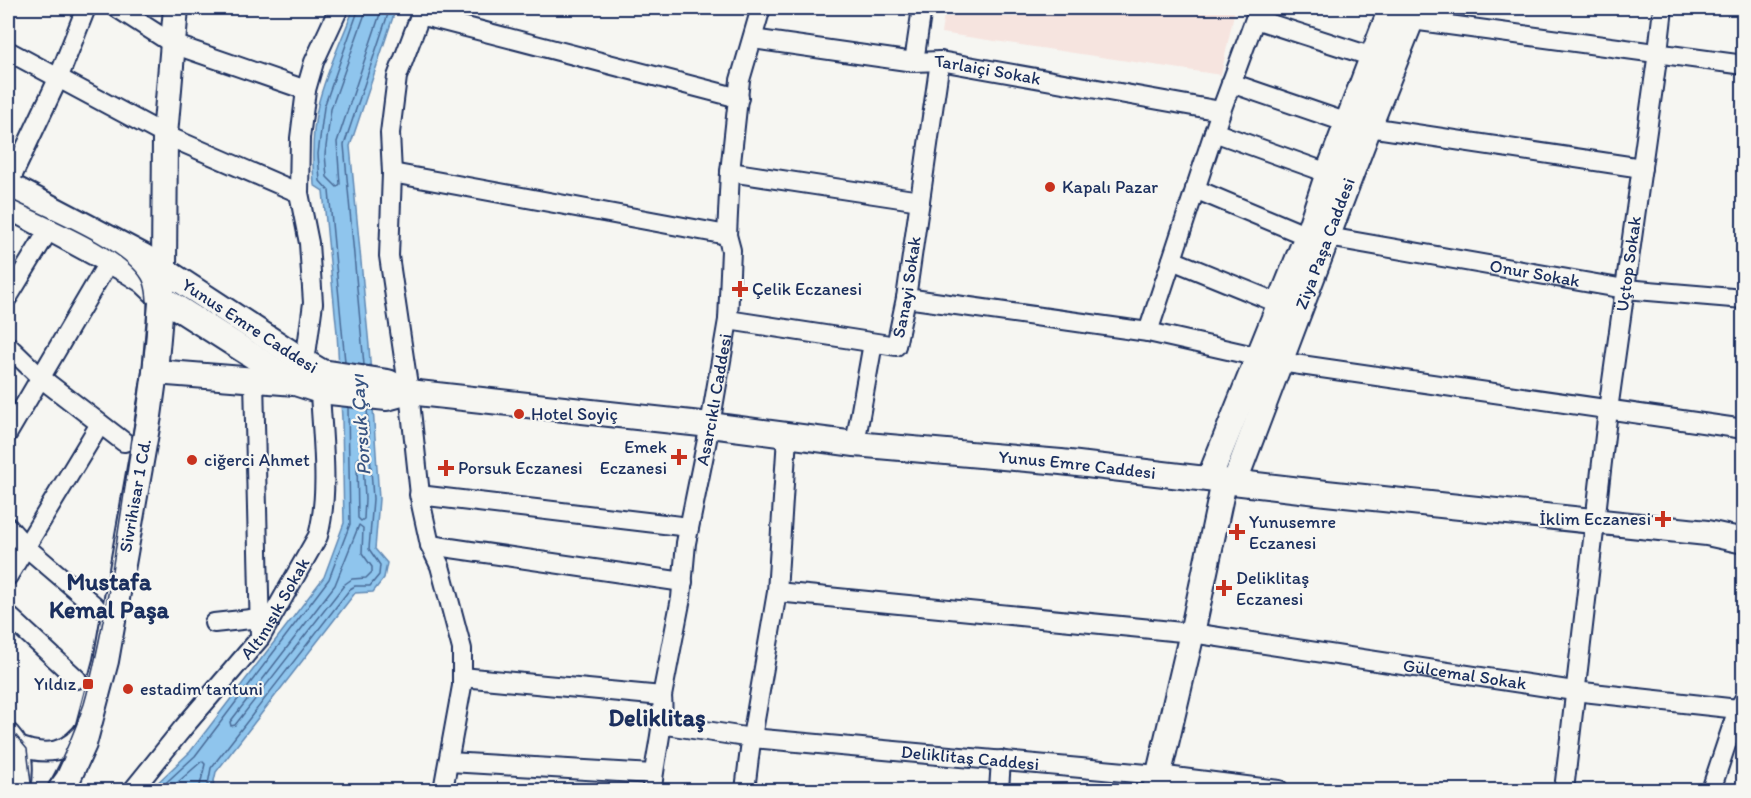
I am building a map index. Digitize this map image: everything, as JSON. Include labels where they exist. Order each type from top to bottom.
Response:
[{"type":"main road","name":"Sivrihisar 1 Cd.","points":[[60,790],[68,779],[84,744],[108,650],[155,372],[164,269],[165,135],[176,8]]},
{"type":"main road","name":"Ziya Paşa Caddesi","points":[[1156,783],[1192,633],[1222,481],[1358,125],[1372,57],[1391,8]]},
{"type":"main road","name":"Ziya Paşa Caddesi","points":[[1269,359],[1280,304],[1317,237],[1328,173],[1358,125],[1414,14]]},
{"type":"main road","name":"Yunus Emre Caddesi","points":[[8,185],[116,241],[164,269],[310,377]]},
{"type":"main road","name":"Yunus Emre Caddesi","points":[[8,206],[144,281],[162,298],[310,377],[387,398],[409,392],[710,425],[787,437],[1062,462],[1326,493],[1707,533],[1743,541]]},
{"type":"main road","name":"Yunus Emre Caddesi","points":[[155,372],[254,380],[310,377]]},
{"type":"main road","points":[[12,740],[21,771],[18,790]]},
{"type":"street","points":[[8,185],[58,79],[87,8]]},
{"type":"street","points":[[117,8],[173,44],[306,90]]},
{"type":"street","name":"Altınışık Sokak","points":[[134,790],[183,728],[260,638],[318,536],[323,517],[323,450],[310,377],[313,303],[309,243],[299,193],[300,138],[306,90],[314,62],[339,8]]},
{"type":"street","name":"Asarcıklı Caddesi","points":[[653,782],[663,712],[662,696],[683,582],[686,543],[728,320],[731,250],[727,236],[730,172],[740,80],[761,8]]},
{"type":"street","points":[[914,62],[922,8]]},
{"type":"street","name":"Üçtop Sokak","points":[[1564,790],[1608,410],[1663,8]]},
{"type":"street","points":[[443,790],[462,677],[462,649],[440,566],[430,545],[419,495],[409,392],[389,256],[392,173],[390,133],[398,77],[421,11],[738,98]]},
{"type":"street","points":[[1148,332],[1221,111],[1257,13],[1372,57]]},
{"type":"street","points":[[1414,14],[1743,65]]},
{"type":"street","name":"Tarlaiçi Sokak","points":[[753,39],[914,62],[940,61],[1221,111]]},
{"type":"street","points":[[8,51],[165,135],[299,193]]},
{"type":"street","name":"Sanayi Sokak","points":[[728,320],[896,346],[906,298],[940,61]]},
{"type":"street","points":[[1231,83],[1358,125],[1642,168]]},
{"type":"street","points":[[1214,132],[1328,173]]},
{"type":"street","points":[[730,172],[920,201]]},
{"type":"street","points":[[392,173],[727,236]]},
{"type":"street","name":"Onur Sokak","points":[[1195,189],[1317,237],[1625,289],[1743,299]]},
{"type":"street","points":[[8,297],[50,228]]},
{"type":"street","points":[[1172,260],[1280,304]]},
{"type":"street","points":[[8,433],[109,261]]},
{"type":"street","points":[[906,298],[1148,332],[1269,359],[1743,429]]},
{"type":"street","points":[[855,444],[873,343]]},
{"type":"street","points":[[8,346],[41,378],[124,442]]},
{"type":"street","points":[[254,380],[260,638]]},
{"type":"street","points":[[8,576],[100,424]]},
{"type":"street","points":[[745,790],[777,592],[787,437]]},
{"type":"street","points":[[419,495],[689,527]]},
{"type":"street","points":[[8,527],[26,547],[95,606]]},
{"type":"street","points":[[430,545],[683,582]]},
{"type":"street","name":"Gülcemal Sokak","points":[[777,592],[1192,633],[1574,691],[1741,704]]},
{"type":"street","points":[[8,615],[78,679]]},
{"type":"street","points":[[214,623],[260,618]]},
{"type":"street","points":[[462,677],[662,696]]},
{"type":"street","points":[[1711,790],[1741,704]]},
{"type":"street","points":[[12,740],[27,749],[54,752],[66,747],[81,735],[90,721]]},
{"type":"street","name":"Deliklitaş Caddesi","points":[[660,724],[752,738],[1001,760],[1156,783],[1279,790]]},
{"type":"street","points":[[999,790],[1001,760]]},
{"type":"street","points":[[449,762],[653,782]]},
{"type":"shaded area","points":[[945,8],[1235,9],[1221,75],[941,33]]},
{"type":"water","name":"Porsuk Çayı","points":[[354,8],[396,8],[350,146],[369,346],[379,499],[375,549],[387,563],[384,578],[373,592],[355,593],[216,772],[212,790],[150,790],[190,752],[324,577],[344,523],[342,419],[337,333],[323,191],[314,185],[313,155],[315,125],[321,93]]},
{"type":"tram line","points":[[8,198],[81,233],[118,255],[142,279],[146,290],[147,305],[140,381],[109,589],[98,647],[80,715],[62,759],[45,790]]},
{"type":"tram line","points":[[8,726],[27,749],[31,783],[29,790]]},
{"type":"place","name":"Kapalı Pazar","points":[[1050,187]]},
{"type":"place","name":"Çelik Eczanesi","points":[[740,289]]},
{"type":"place","name":"Hotel Soyiç","points":[[519,414]]},
{"type":"place","name":"Emek Eczanesi","points":[[679,457]]},
{"type":"place","name":"ciğerci Ahmet","points":[[192,460]]},
{"type":"place","name":"Porsuk Eczanesi","points":[[446,468]]},
{"type":"place","name":"İklim Eczanesi","points":[[1663,519]]},
{"type":"place","name":"Yunusemre Eczanesi","points":[[1237,532]]},
{"type":"place","name":"Deliklitaş Eczanesi","points":[[1224,588]]},
{"type":"place","name":"Yıldız","points":[[88,684]]},
{"type":"place","name":"estadim tantuni","points":[[128,689]]},
{"type":"district","name":"Mustafa Kemal Paşa","points":[[109,596]]},
{"type":"district","name":"Deliklitaş","points":[[657,718]]}]
